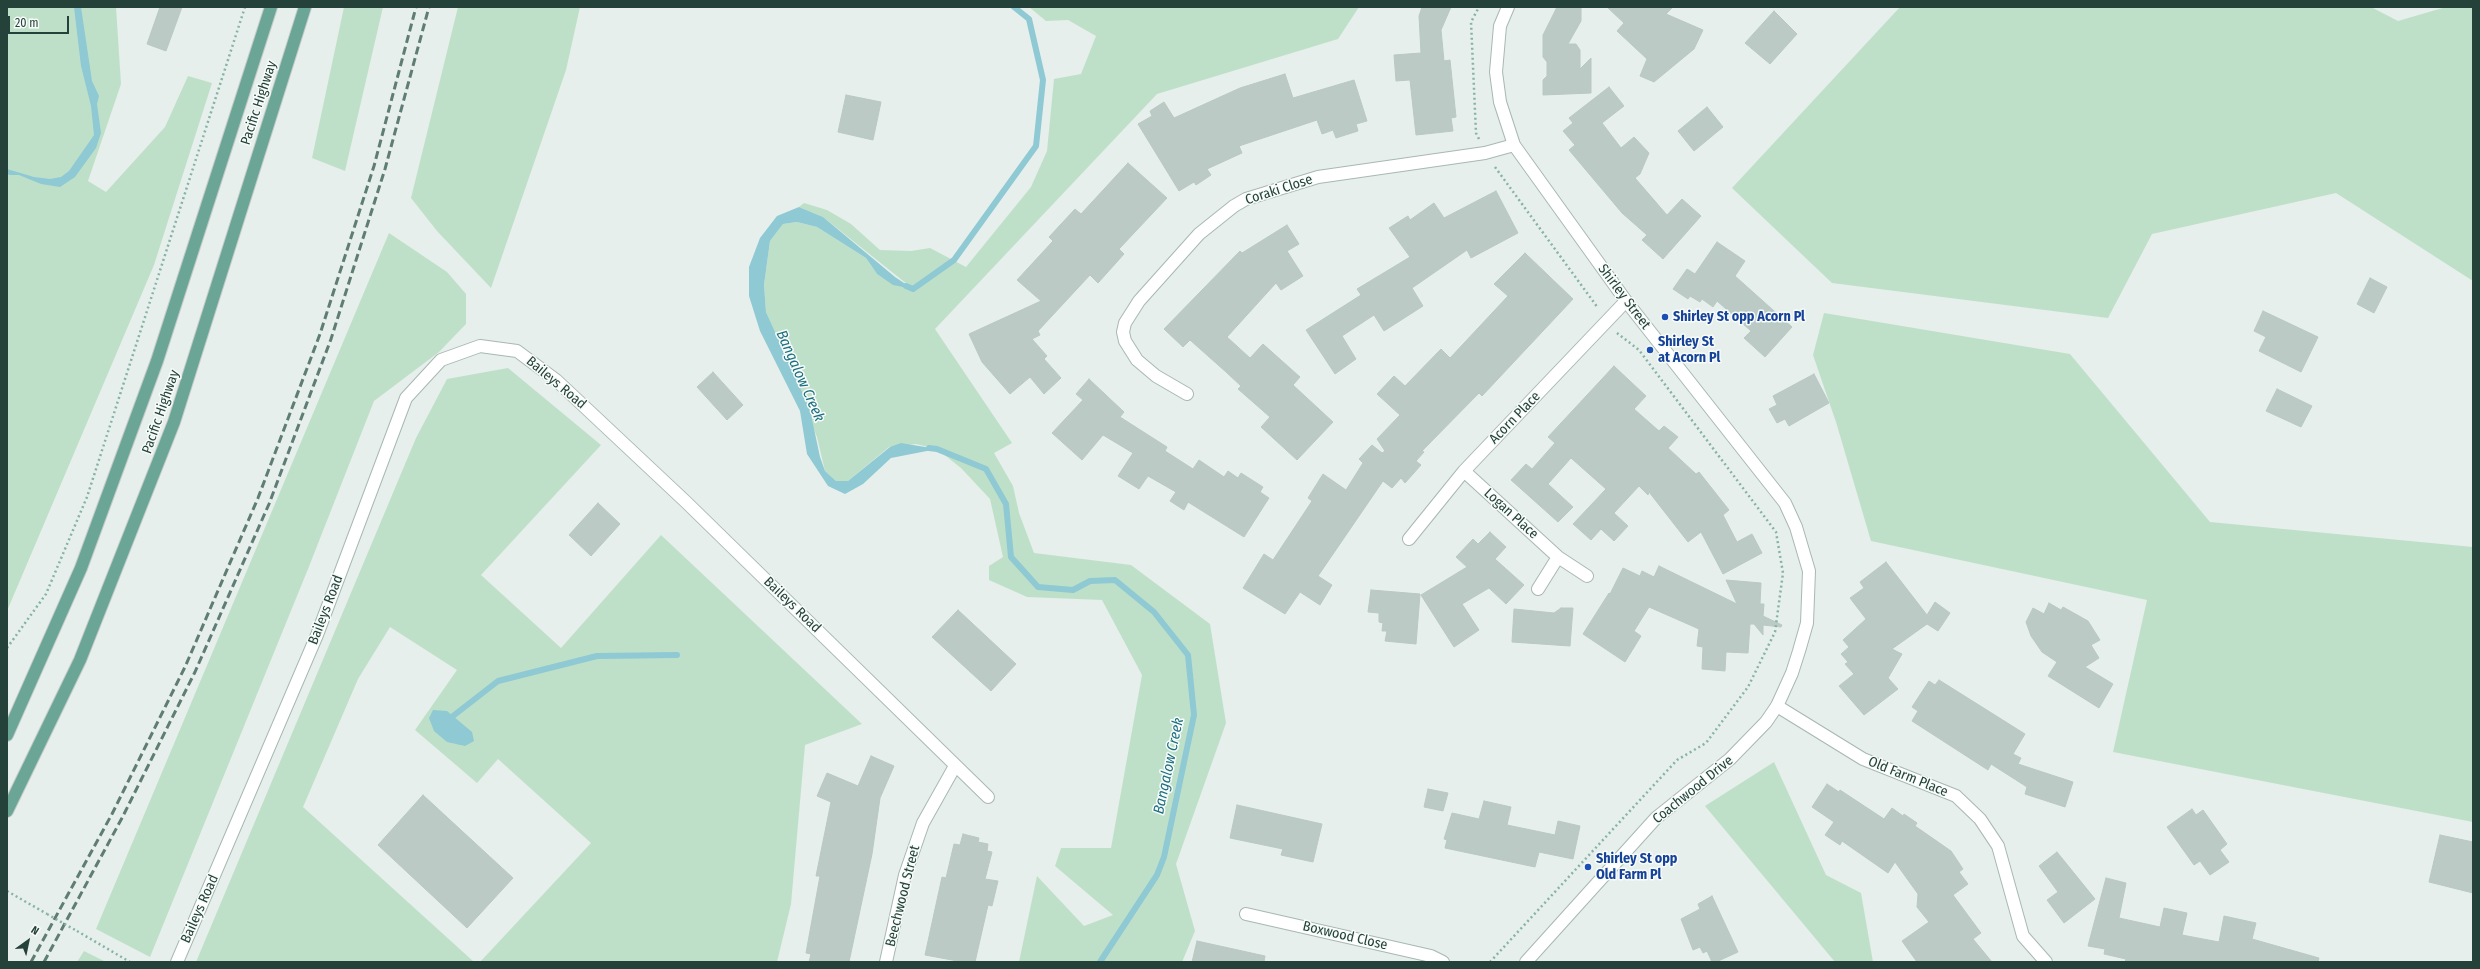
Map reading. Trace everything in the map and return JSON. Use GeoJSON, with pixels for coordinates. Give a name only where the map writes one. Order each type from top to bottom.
{"type":"FeatureCollection","features":[{"type":"Feature","properties":{"kind":"main road","name":"Pacific Highway"},"geometry":{"type":"LineString","coordinates":[[7,735],[81,568],[152,376],[271,7]]}},
{"type":"Feature","properties":{"kind":"main road","name":"Pacific Highway"},"geometry":{"type":"LineString","coordinates":[[7,811],[80,660],[174,422],[305,7]]}},
{"type":"Feature","properties":{"kind":"street","name":"Shirley Street"},"geometry":{"type":"LineString","coordinates":[[1508,7],[1500,26],[1496,72],[1500,102],[1514,146],[1626,301],[1785,503],[1796,527],[1809,571],[1807,623],[1792,673],[1777,706]]}},
{"type":"Feature","properties":{"kind":"street","name":"Coraki Close"},"geometry":{"type":"LineString","coordinates":[[1187,394],[1156,376],[1141,364],[1130,350],[1122,332],[1128,314],[1199,234],[1246,199],[1318,177],[1485,153],[1514,146]]}},
{"type":"Feature","properties":{"kind":"street","name":"Acorn Place"},"geometry":{"type":"LineString","coordinates":[[1409,539],[1464,471],[1626,301]]}},
{"type":"Feature","properties":{"kind":"street","name":"Baileys Road"},"geometry":{"type":"LineString","coordinates":[[177,962],[317,635],[406,398],[441,360],[480,346],[517,351],[556,380],[686,502],[988,797]]}},
{"type":"Feature","properties":{"kind":"street","name":"Logan Place"},"geometry":{"type":"LineString","coordinates":[[1464,471],[1558,557],[1587,576]]}},
{"type":"Feature","properties":{"kind":"street"},"geometry":{"type":"LineString","coordinates":[[1538,588],[1558,557]]}},
{"type":"Feature","properties":{"kind":"street","name":"Coachwood Drive"},"geometry":{"type":"LineString","coordinates":[[1526,962],[1656,818],[1750,741],[1777,706]]}},
{"type":"Feature","properties":{"kind":"street","name":"Old Farm Place"},"geometry":{"type":"LineString","coordinates":[[1777,706],[1863,759],[1956,796],[1980,819],[1998,846],[2023,936],[2046,962]]}},
{"type":"Feature","properties":{"kind":"street","name":"Beechwood Street"},"geometry":{"type":"LineString","coordinates":[[886,962],[905,875],[923,823],[955,766]]}},
{"type":"Feature","properties":{"kind":"street","name":"Boxwood Close"},"geometry":{"type":"LineString","coordinates":[[1246,914],[1431,956],[1443,962]]}},
{"type":"Feature","properties":{"kind":"path"},"geometry":{"type":"LineString","coordinates":[[7,648],[46,594],[87,497],[245,7]]}},
{"type":"Feature","properties":{"kind":"path"},"geometry":{"type":"LineString","coordinates":[[1479,7],[1472,22],[1472,37],[1476,133],[1485,153],[1607,321],[1618,334],[1639,350],[1752,496],[1776,532],[1783,573],[1775,632],[1748,687],[1706,743],[1677,760],[1490,962]]}},
{"type":"Feature","properties":{"kind":"path"},"geometry":{"type":"LineString","coordinates":[[7,891],[130,962]]}},
{"type":"Feature","properties":{"kind":"green space"},"geometry":{"type":"Polygon","coordinates":[[[7,7],[116,7],[121,84],[88,181],[106,192],[165,127],[188,76],[212,83],[154,265],[7,611],[7,7]]]}},
{"type":"Feature","properties":{"kind":"green space"},"geometry":{"type":"Polygon","coordinates":[[[344,7],[383,7],[345,171],[312,158],[344,7]]]}},
{"type":"Feature","properties":{"kind":"green space"},"geometry":{"type":"Polygon","coordinates":[[[458,7],[580,7],[566,70],[491,288],[437,231],[411,198],[458,7]]]}},
{"type":"Feature","properties":{"kind":"green space"},"geometry":{"type":"Polygon","coordinates":[[[1029,7],[1359,7],[1338,39],[1157,94],[935,329],[1012,443],[994,453],[1013,486],[1019,513],[1034,553],[1131,565],[1210,624],[1226,723],[1176,864],[1195,931],[1182,962],[1019,962],[1037,876],[1084,926],[1113,915],[1055,866],[1061,848],[1111,848],[1142,675],[1102,600],[1027,597],[989,580],[989,566],[1003,557],[990,499],[961,468],[937,449],[916,444],[889,447],[848,481],[836,481],[825,471],[817,437],[766,312],[764,285],[770,241],[783,224],[797,222],[817,227],[866,258],[877,274],[893,284],[912,288],[823,217],[799,207],[804,203],[827,210],[851,224],[880,250],[911,251],[930,248],[966,267],[1031,187],[1047,151],[1054,79],[1081,74],[1096,36],[1068,20],[1046,21],[1029,7]]]}},
{"type":"Feature","properties":{"kind":"green space"},"geometry":{"type":"Polygon","coordinates":[[[1900,7],[2371,7],[2398,21],[2446,7],[2473,7],[2473,281],[2336,193],[2152,234],[2108,318],[1832,283],[1732,188],[1900,7]]]}},
{"type":"Feature","properties":{"kind":"green space"},"geometry":{"type":"Polygon","coordinates":[[[389,233],[447,272],[466,294],[466,324],[439,352],[374,401],[308,569],[150,957],[96,929],[389,233]]]}},
{"type":"Feature","properties":{"kind":"green space"},"geometry":{"type":"Polygon","coordinates":[[[1824,313],[2070,354],[2210,522],[2473,547],[2473,822],[2113,752],[2147,600],[1871,541],[1836,422],[1813,355],[1824,313]]]}},
{"type":"Feature","properties":{"kind":"green space"},"geometry":{"type":"Polygon","coordinates":[[[508,368],[601,445],[481,575],[561,648],[661,535],[862,724],[805,745],[791,904],[777,962],[480,962],[591,843],[498,759],[477,783],[415,730],[457,670],[390,627],[358,679],[303,807],[474,962],[196,962],[416,438],[447,379],[508,368]]]}},
{"type":"Feature","properties":{"kind":"green space"},"geometry":{"type":"Polygon","coordinates":[[[1774,762],[1826,875],[1861,893],[1873,962],[1835,962],[1705,806],[1774,762]]]}},
{"type":"Feature","properties":{"kind":"green space"},"geometry":{"type":"Polygon","coordinates":[[[84,951],[106,962],[77,962],[84,951]]]}},
{"type":"Feature","properties":{"kind":"water"},"geometry":{"type":"Polygon","coordinates":[[[74,7],[81,7],[92,81],[99,96],[97,104],[101,133],[96,148],[75,177],[60,187],[41,184],[19,175],[7,174],[7,169],[34,177],[50,179],[61,177],[69,171],[94,135],[91,106],[81,66],[74,7]]]}},
{"type":"Feature","properties":{"kind":"water"},"geometry":{"type":"Polygon","coordinates":[[[799,207],[823,217],[895,277],[913,289],[893,285],[877,274],[866,258],[817,227],[797,222],[783,224],[770,241],[764,285],[766,312],[810,410],[820,457],[825,471],[836,481],[848,481],[890,447],[901,443],[937,449],[891,458],[863,484],[845,494],[828,486],[807,454],[800,411],[760,331],[749,296],[749,267],[760,238],[777,216],[799,207]]]}},
{"type":"Feature","properties":{"kind":"water"},"geometry":{"type":"Polygon","coordinates":[[[433,710],[447,711],[472,732],[474,741],[465,746],[447,742],[434,731],[429,718],[433,710]]]}},
{"type":"Feature","properties":{"kind":"building"},"geometry":{"type":"Polygon","coordinates":[[[160,7],[182,7],[166,51],[147,44],[160,7]]]}},
{"type":"Feature","properties":{"kind":"building"},"geometry":{"type":"Polygon","coordinates":[[[1422,7],[1451,7],[1441,30],[1444,61],[1450,60],[1456,117],[1451,118],[1453,131],[1416,135],[1410,80],[1396,81],[1394,55],[1421,53],[1419,16],[1422,7]]]}},
{"type":"Feature","properties":{"kind":"building"},"geometry":{"type":"Polygon","coordinates":[[[1557,7],[1581,7],[1581,21],[1568,44],[1576,44],[1580,50],[1580,69],[1591,58],[1591,93],[1543,95],[1543,80],[1547,76],[1547,62],[1543,57],[1543,35],[1557,7]]]}},
{"type":"Feature","properties":{"kind":"building"},"geometry":{"type":"Polygon","coordinates":[[[1607,7],[1673,7],[1666,14],[1703,30],[1694,49],[1654,82],[1640,76],[1647,59],[1617,31],[1624,23],[1607,7]]]}},
{"type":"Feature","properties":{"kind":"building"},"geometry":{"type":"Polygon","coordinates":[[[1774,11],[1797,34],[1770,64],[1745,43],[1774,11]]]}},
{"type":"Feature","properties":{"kind":"building"},"geometry":{"type":"Polygon","coordinates":[[[1285,74],[1293,98],[1354,80],[1367,121],[1356,124],[1358,131],[1336,138],[1333,130],[1322,134],[1317,120],[1239,146],[1242,153],[1207,169],[1211,175],[1196,185],[1194,182],[1179,191],[1138,124],[1152,116],[1150,111],[1164,102],[1174,118],[1240,88],[1285,74]]]}},
{"type":"Feature","properties":{"kind":"building"},"geometry":{"type":"Polygon","coordinates":[[[1609,87],[1624,106],[1602,123],[1621,148],[1634,137],[1649,153],[1640,174],[1635,178],[1667,215],[1682,199],[1701,216],[1663,259],[1642,240],[1647,235],[1622,213],[1569,150],[1575,145],[1563,131],[1573,123],[1569,118],[1609,87]]]}},
{"type":"Feature","properties":{"kind":"building"},"geometry":{"type":"Polygon","coordinates":[[[846,95],[881,102],[873,140],[838,132],[846,95]]]}},
{"type":"Feature","properties":{"kind":"building"},"geometry":{"type":"Polygon","coordinates":[[[1707,107],[1723,127],[1694,151],[1678,131],[1707,107]]]}},
{"type":"Feature","properties":{"kind":"building"},"geometry":{"type":"Polygon","coordinates":[[[1128,163],[1167,198],[1119,249],[1124,254],[1098,283],[1090,275],[1038,331],[1040,335],[1032,339],[1047,356],[1044,359],[1061,378],[1044,394],[1030,377],[1010,394],[982,362],[969,334],[1041,301],[1017,280],[1053,241],[1049,237],[1075,209],[1081,214],[1128,163]]]}},
{"type":"Feature","properties":{"kind":"building"},"geometry":{"type":"Polygon","coordinates":[[[1496,191],[1518,233],[1471,258],[1467,250],[1412,288],[1423,306],[1384,331],[1374,315],[1342,336],[1356,359],[1335,374],[1306,330],[1361,295],[1357,289],[1410,257],[1389,228],[1408,216],[1410,220],[1434,203],[1444,218],[1496,191]]]}},
{"type":"Feature","properties":{"kind":"building"},"geometry":{"type":"Polygon","coordinates":[[[1287,225],[1299,244],[1287,251],[1303,276],[1281,290],[1276,283],[1227,337],[1250,358],[1263,344],[1300,377],[1293,385],[1333,422],[1297,460],[1261,427],[1270,417],[1238,389],[1241,386],[1190,340],[1183,347],[1164,329],[1240,251],[1242,253],[1287,225]]]}},
{"type":"Feature","properties":{"kind":"building"},"geometry":{"type":"Polygon","coordinates":[[[1717,242],[1745,261],[1735,276],[1792,327],[1765,357],[1744,338],[1751,331],[1717,301],[1713,307],[1702,299],[1700,302],[1690,296],[1688,299],[1673,289],[1687,269],[1695,274],[1717,242]]]}},
{"type":"Feature","properties":{"kind":"building"},"geometry":{"type":"Polygon","coordinates":[[[1525,253],[1573,299],[1482,396],[1479,393],[1422,451],[1424,452],[1416,461],[1421,465],[1405,483],[1401,478],[1392,488],[1383,481],[1318,576],[1332,585],[1320,605],[1300,592],[1285,614],[1243,588],[1264,554],[1273,560],[1312,501],[1308,498],[1323,474],[1346,490],[1363,463],[1359,459],[1372,445],[1382,453],[1385,451],[1377,439],[1400,415],[1377,394],[1394,376],[1405,386],[1441,349],[1450,358],[1508,296],[1494,284],[1525,253]]]}},
{"type":"Feature","properties":{"kind":"building"},"geometry":{"type":"Polygon","coordinates":[[[2370,278],[2387,287],[2374,313],[2357,304],[2370,278]]]}},
{"type":"Feature","properties":{"kind":"building"},"geometry":{"type":"Polygon","coordinates":[[[2263,311],[2318,337],[2301,372],[2259,351],[2266,337],[2254,331],[2263,311]]]}},
{"type":"Feature","properties":{"kind":"building"},"geometry":{"type":"Polygon","coordinates":[[[1614,366],[1646,396],[1634,409],[1659,431],[1664,426],[1678,437],[1668,448],[1696,474],[1699,472],[1729,510],[1723,515],[1737,542],[1752,534],[1762,553],[1723,574],[1701,532],[1688,542],[1649,492],[1648,495],[1639,486],[1614,513],[1628,526],[1614,541],[1601,529],[1591,540],[1573,524],[1606,489],[1571,458],[1548,484],[1573,507],[1558,522],[1511,480],[1526,464],[1532,469],[1555,443],[1548,437],[1614,366]]]}},
{"type":"Feature","properties":{"kind":"building"},"geometry":{"type":"Polygon","coordinates":[[[713,372],[743,405],[727,420],[697,387],[713,372]]]}},
{"type":"Feature","properties":{"kind":"building"},"geometry":{"type":"Polygon","coordinates":[[[1814,374],[1829,403],[1789,426],[1785,419],[1777,423],[1769,409],[1777,405],[1773,396],[1814,374]]]}},
{"type":"Feature","properties":{"kind":"building"},"geometry":{"type":"Polygon","coordinates":[[[1089,379],[1124,412],[1120,417],[1167,447],[1165,451],[1193,469],[1199,460],[1224,477],[1228,471],[1238,478],[1241,473],[1263,487],[1260,492],[1269,498],[1244,537],[1188,502],[1184,510],[1170,501],[1176,492],[1148,476],[1139,489],[1118,476],[1133,453],[1103,435],[1082,460],[1052,433],[1083,400],[1076,394],[1089,379]]]}},
{"type":"Feature","properties":{"kind":"building"},"geometry":{"type":"Polygon","coordinates":[[[2277,389],[2312,406],[2301,427],[2266,411],[2277,389]]]}},
{"type":"Feature","properties":{"kind":"building"},"geometry":{"type":"Polygon","coordinates":[[[598,503],[620,524],[591,556],[569,535],[598,503]]]}},
{"type":"Feature","properties":{"kind":"building"},"geometry":{"type":"Polygon","coordinates":[[[1490,532],[1506,547],[1495,559],[1524,585],[1506,604],[1489,588],[1462,604],[1479,630],[1454,647],[1421,595],[1467,567],[1456,557],[1473,539],[1478,544],[1490,532]]]}},
{"type":"Feature","properties":{"kind":"building"},"geometry":{"type":"Polygon","coordinates":[[[1886,562],[1927,615],[1935,602],[1950,613],[1938,631],[1927,624],[1892,649],[1902,654],[1888,678],[1898,689],[1864,715],[1839,686],[1854,674],[1845,664],[1848,662],[1841,654],[1849,647],[1843,640],[1866,619],[1850,598],[1864,588],[1860,582],[1886,562]]]}},
{"type":"Feature","properties":{"kind":"building"},"geometry":{"type":"Polygon","coordinates":[[[1659,566],[1737,604],[1726,580],[1761,583],[1760,604],[1764,604],[1763,616],[1782,625],[1781,627],[1763,625],[1763,635],[1754,624],[1750,624],[1748,653],[1726,652],[1725,671],[1702,669],[1703,647],[1697,646],[1699,629],[1649,607],[1634,631],[1641,636],[1625,662],[1583,634],[1609,593],[1610,594],[1623,568],[1640,576],[1642,571],[1654,577],[1659,566]]]}},
{"type":"Feature","properties":{"kind":"building"},"geometry":{"type":"Polygon","coordinates":[[[1371,590],[1420,594],[1416,644],[1385,641],[1387,631],[1382,631],[1383,623],[1379,622],[1379,613],[1368,612],[1371,590]]]}},
{"type":"Feature","properties":{"kind":"building"},"geometry":{"type":"Polygon","coordinates":[[[2049,603],[2061,610],[2063,607],[2088,621],[2100,640],[2091,645],[2099,658],[2085,667],[2113,684],[2099,708],[2048,676],[2057,662],[2042,652],[2031,636],[2026,622],[2033,608],[2044,614],[2049,603]]]}},
{"type":"Feature","properties":{"kind":"building"},"geometry":{"type":"Polygon","coordinates":[[[1561,608],[1573,608],[1570,646],[1512,642],[1514,609],[1554,613],[1561,608]]]}},
{"type":"Feature","properties":{"kind":"building"},"geometry":{"type":"Polygon","coordinates":[[[958,610],[1016,664],[991,691],[932,637],[958,610]]]}},
{"type":"Feature","properties":{"kind":"building"},"geometry":{"type":"Polygon","coordinates":[[[1939,680],[2025,734],[2013,754],[2021,758],[2018,764],[2073,782],[2065,807],[2025,794],[2027,787],[1991,764],[1988,770],[1912,721],[1918,711],[1912,707],[1929,681],[1935,685],[1939,680]]]}},
{"type":"Feature","properties":{"kind":"building"},"geometry":{"type":"Polygon","coordinates":[[[871,756],[894,766],[880,798],[872,854],[849,962],[809,962],[811,954],[806,953],[820,876],[816,876],[831,802],[817,796],[827,773],[858,786],[871,756]]]}},
{"type":"Feature","properties":{"kind":"building"},"geometry":{"type":"Polygon","coordinates":[[[1827,784],[1839,792],[1840,790],[1884,819],[1892,808],[1903,816],[1904,814],[1917,823],[1915,826],[1951,851],[1963,869],[1959,872],[1968,884],[1953,895],[1981,933],[1973,939],[1992,962],[1917,962],[1902,941],[1929,922],[1917,907],[1918,894],[1895,862],[1888,873],[1842,841],[1840,845],[1825,835],[1834,822],[1812,807],[1827,784]]]}},
{"type":"Feature","properties":{"kind":"building"},"geometry":{"type":"Polygon","coordinates":[[[1428,789],[1448,793],[1443,811],[1424,807],[1428,789]]]}},
{"type":"Feature","properties":{"kind":"building"},"geometry":{"type":"Polygon","coordinates":[[[423,795],[513,878],[467,928],[378,845],[423,795]]]}},
{"type":"Feature","properties":{"kind":"building"},"geometry":{"type":"Polygon","coordinates":[[[1484,801],[1511,807],[1507,825],[1555,835],[1558,821],[1580,826],[1573,859],[1539,852],[1535,867],[1445,848],[1447,840],[1444,839],[1452,813],[1479,819],[1484,801]]]}},
{"type":"Feature","properties":{"kind":"building"},"geometry":{"type":"Polygon","coordinates":[[[1237,805],[1322,824],[1313,862],[1281,855],[1283,849],[1230,838],[1237,805]]]}},
{"type":"Feature","properties":{"kind":"building"},"geometry":{"type":"Polygon","coordinates":[[[2192,809],[2196,815],[2203,810],[2227,844],[2220,850],[2229,862],[2210,875],[2200,861],[2194,865],[2167,827],[2192,809]]]}},
{"type":"Feature","properties":{"kind":"building"},"geometry":{"type":"Polygon","coordinates":[[[963,834],[979,838],[978,842],[988,844],[987,851],[992,852],[985,879],[998,881],[992,906],[988,905],[975,962],[963,962],[925,955],[942,877],[946,878],[954,844],[960,845],[963,834]]]}},
{"type":"Feature","properties":{"kind":"building"},"geometry":{"type":"Polygon","coordinates":[[[2440,835],[2473,842],[2473,893],[2429,882],[2440,835]]]}},
{"type":"Feature","properties":{"kind":"building"},"geometry":{"type":"Polygon","coordinates":[[[2057,852],[2095,899],[2064,923],[2047,900],[2058,892],[2039,866],[2057,852]]]}},
{"type":"Feature","properties":{"kind":"building"},"geometry":{"type":"Polygon","coordinates":[[[2106,878],[2126,883],[2119,918],[2160,927],[2164,908],[2187,913],[2182,935],[2219,942],[2224,916],[2256,923],[2252,939],[2319,958],[2318,962],[2125,962],[2126,959],[2104,954],[2105,949],[2088,946],[2106,878]]]}},
{"type":"Feature","properties":{"kind":"building"},"geometry":{"type":"Polygon","coordinates":[[[1712,896],[1738,952],[1716,962],[1712,962],[1707,951],[1703,953],[1700,947],[1693,950],[1681,919],[1700,909],[1698,904],[1712,896]]]}},
{"type":"Feature","properties":{"kind":"building"},"geometry":{"type":"Polygon","coordinates":[[[1197,941],[1265,956],[1264,962],[1192,962],[1197,941]]]}},
{"type":"Feature","properties":{"kind":"waterway","name":"Bangalow Creek"},"geometry":{"type":"LineString","coordinates":[[906,286],[913,289],[954,260],[1036,146],[1043,80],[1029,19],[1014,7]]}},
{"type":"Feature","properties":{"kind":"waterway","name":"Bangalow Creek"},"geometry":{"type":"LineString","coordinates":[[929,448],[937,449],[986,469],[1006,504],[1011,557],[1038,587],[1073,590],[1090,581],[1115,580],[1154,612],[1188,655],[1194,715],[1164,857],[1157,875],[1100,962]]}},
{"type":"Feature","properties":{"kind":"waterway"},"geometry":{"type":"LineString","coordinates":[[453,716],[498,681],[597,656],[677,655]]}},
{"type":"Feature","properties":{"kind":"railway"},"geometry":{"type":"LineString","coordinates":[[31,962],[112,814],[185,667],[258,498],[320,334],[374,166],[416,7]]}},
{"type":"Feature","properties":{"kind":"railway"},"geometry":{"type":"LineString","coordinates":[[44,962],[122,818],[195,672],[269,504],[331,339],[385,169],[429,7]]}},
{"type":"Feature","properties":{"kind":"place","name":"Shirley St opp Acorn Pl"},"geometry":{"type":"Point","coordinates":[1665,317]}},
{"type":"Feature","properties":{"kind":"place","name":"Shirley St at Acorn Pl"},"geometry":{"type":"Point","coordinates":[1650,350]}},
{"type":"Feature","properties":{"kind":"place","name":"Shirley St opp Old Farm Pl"},"geometry":{"type":"Point","coordinates":[1588,867]}}]}
